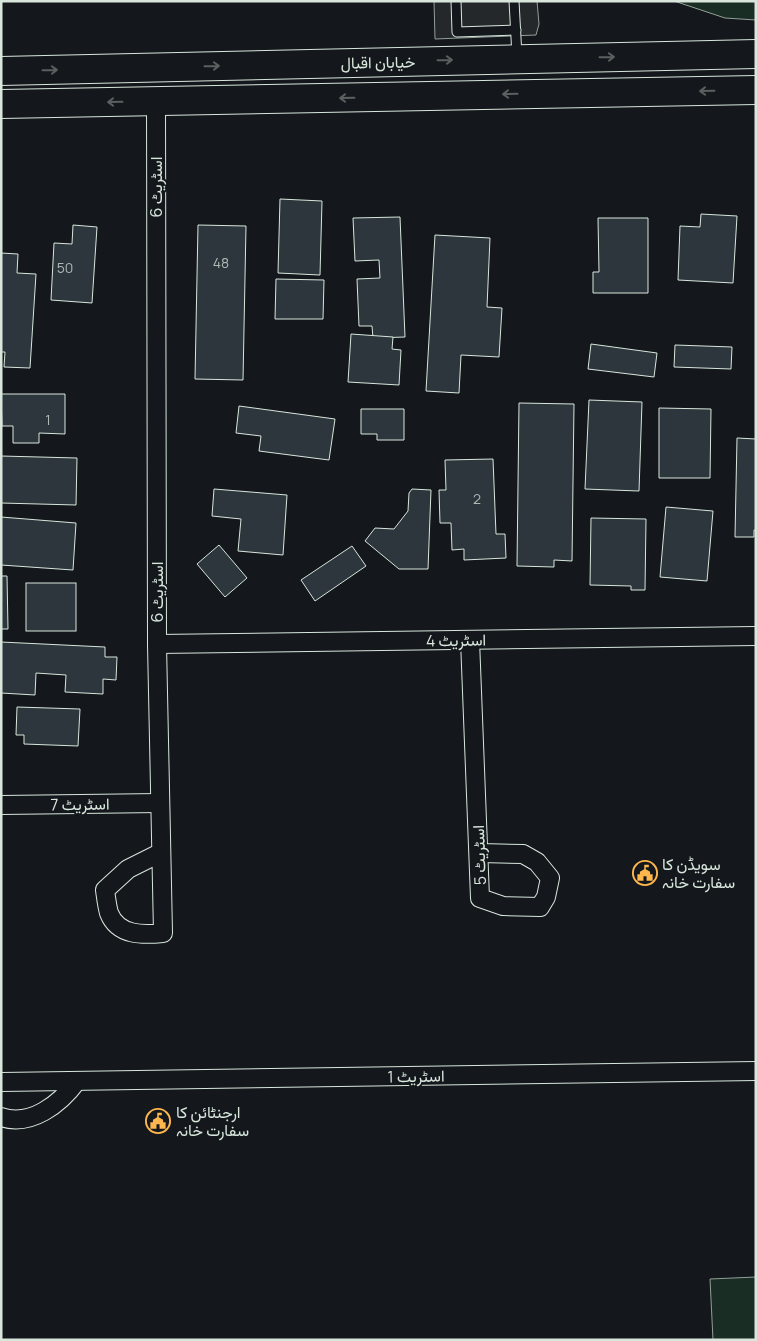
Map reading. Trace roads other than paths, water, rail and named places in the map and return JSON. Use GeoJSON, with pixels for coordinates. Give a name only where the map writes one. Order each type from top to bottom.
{"type":"FeatureCollection","features":[{"type":"Feature","properties":{"kind":"main road","name":"خیابان اقبال"},"geometry":{"type":"LineString","coordinates":[[1,71],[756,54]]}},
{"type":"Feature","properties":{"kind":"main road"},"geometry":{"type":"LineString","coordinates":[[530,58],[544,94]]}},
{"type":"Feature","properties":{"kind":"main road"},"geometry":{"type":"LineString","coordinates":[[1,104],[756,90]]}},
{"type":"Feature","properties":{"kind":"street","name":"اسٹریٹ 6"},"geometry":{"type":"LineString","coordinates":[[156,102],[157,644],[164,933],[144,934],[122,930],[110,914],[105,890],[128,869],[156,855]]}},
{"type":"Feature","properties":{"kind":"street","name":"اسٹریٹ 4"},"geometry":{"type":"LineString","coordinates":[[157,644],[756,636]]}},
{"type":"Feature","properties":{"kind":"street","name":"اسٹریٹ 5"},"geometry":{"type":"LineString","coordinates":[[470,640],[480,898],[503,906],[540,907],[546,897],[550,878],[537,862],[523,854],[481,852]]}},
{"type":"Feature","properties":{"kind":"street","name":"اسٹریٹ 7"},"geometry":{"type":"LineString","coordinates":[[1,805],[160,803]]}},
{"type":"Feature","properties":{"kind":"street","name":"اسٹریٹ 1"},"geometry":{"type":"LineString","coordinates":[[1,1082],[756,1071]]}},
{"type":"Feature","properties":{"kind":"street"},"geometry":{"type":"LineString","coordinates":[[1,1117],[9,1120],[30,1118],[48,1109],[77,1081]]}},
{"type":"Feature","properties":{"kind":"lane"},"geometry":{"type":"LineString","coordinates":[[456,1],[457,32],[516,30]]}},
{"type":"Feature","properties":{"kind":"lane"},"geometry":{"type":"LineString","coordinates":[[514,1],[516,30],[530,58]]}},
{"type":"Feature","properties":{"kind":"place","name":"سویڈن کا سفارت خانہ"},"geometry":{"type":"Point","coordinates":[645,873]}},
{"type":"Feature","properties":{"kind":"place","name":"ارجنٹائن کا سفارت خانہ"},"geometry":{"type":"Point","coordinates":[158,1121]}}]}
